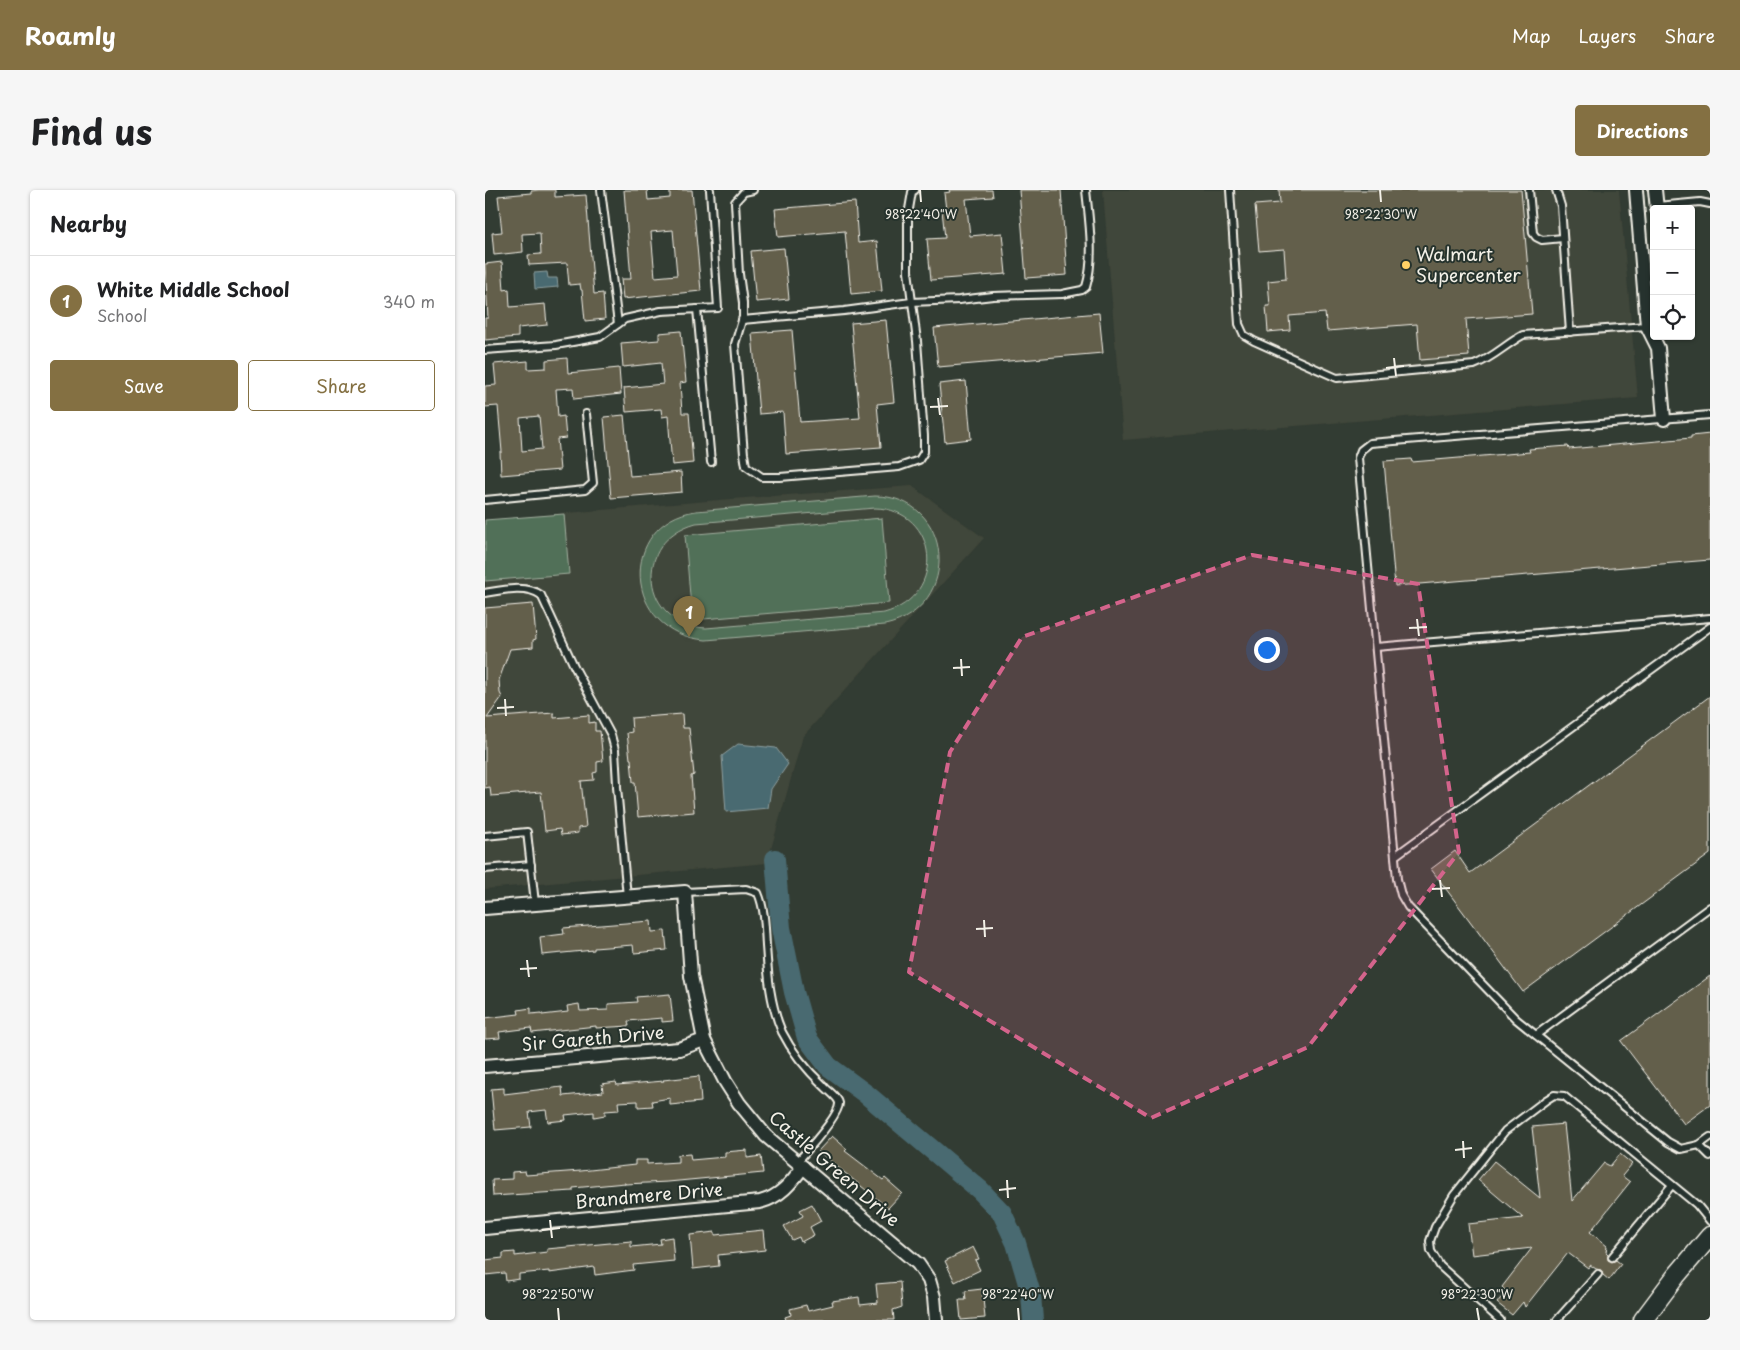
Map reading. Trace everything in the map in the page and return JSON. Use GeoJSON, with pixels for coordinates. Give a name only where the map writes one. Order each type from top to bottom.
{"type":"FeatureCollection","features":[{"type":"Feature","properties":{"kind":"main road"},"geometry":{"type":"LineString","coordinates":[[1643,1320],[1676,1276],[1710,1236]]}},
{"type":"Feature","properties":{"kind":"street"},"geometry":{"type":"LineString","coordinates":[[1636,190],[1650,317]]}},
{"type":"Feature","properties":{"kind":"street"},"geometry":{"type":"LineString","coordinates":[[1655,190],[1657,205]]}},
{"type":"Feature","properties":{"kind":"street"},"geometry":{"type":"LineString","coordinates":[[1660,342],[1664,419]]}},
{"type":"Feature","properties":{"kind":"street"},"geometry":{"type":"LineString","coordinates":[[485,908],[685,892]]}},
{"type":"Feature","properties":{"kind":"street","name":"Castle Green Drive"},"geometry":{"type":"LineString","coordinates":[[685,892],[691,976],[704,1040],[725,1081],[752,1121],[766,1136],[917,1264],[929,1280],[934,1297],[936,1320]]}},
{"type":"Feature","properties":{"kind":"street","name":"Sir Gareth Drive"},"geometry":{"type":"LineString","coordinates":[[485,1066],[679,1049],[704,1040]]}},
{"type":"Feature","properties":{"kind":"street","name":"Brandmere Drive"},"geometry":{"type":"LineString","coordinates":[[485,1228],[771,1200],[788,1186],[800,1165]]}},
{"type":"Feature","properties":{"kind":"lane"},"geometry":{"type":"LineString","coordinates":[[601,190],[618,324]]}},
{"type":"Feature","properties":{"kind":"lane"},"geometry":{"type":"LineString","coordinates":[[485,350],[556,345],[600,336],[625,319],[661,311],[718,308],[710,190]]}},
{"type":"Feature","properties":{"kind":"lane"},"geometry":{"type":"LineString","coordinates":[[753,190],[744,192],[735,202],[739,274],[743,303],[742,320],[735,344],[744,454],[746,466],[762,477],[780,478],[899,467],[919,460],[924,452],[917,341],[911,302],[907,237],[908,215],[915,190]]}},
{"type":"Feature","properties":{"kind":"lane"},"geometry":{"type":"LineString","coordinates":[[742,320],[843,311],[911,302],[959,300],[993,296],[1062,294],[1081,290],[1086,287],[1090,276],[1086,190]]}},
{"type":"Feature","properties":{"kind":"lane"},"geometry":{"type":"LineString","coordinates":[[1230,190],[1239,324],[1244,336],[1337,378],[1475,365],[1487,360],[1523,334],[1650,326]]}},
{"type":"Feature","properties":{"kind":"lane"},"geometry":{"type":"LineString","coordinates":[[1529,190],[1533,233],[1536,238],[1542,240],[1563,238]]}},
{"type":"Feature","properties":{"kind":"lane"},"geometry":{"type":"LineString","coordinates":[[1556,190],[1561,206],[1570,332]]}},
{"type":"Feature","properties":{"kind":"lane"},"geometry":{"type":"LineString","coordinates":[[1678,205],[1700,202],[1710,204]]}},
{"type":"Feature","properties":{"kind":"lane"},"geometry":{"type":"LineString","coordinates":[[697,309],[711,462]]}},
{"type":"Feature","properties":{"kind":"lane"},"geometry":{"type":"LineString","coordinates":[[485,499],[585,490],[593,483],[586,414]]}},
{"type":"Feature","properties":{"kind":"lane"},"geometry":{"type":"LineString","coordinates":[[1710,415],[1370,444],[1361,450],[1358,458],[1397,879],[1401,895],[1409,907],[1516,1019],[1668,1142],[1681,1149],[1699,1145],[1710,1137]]}},
{"type":"Feature","properties":{"kind":"lane"},"geometry":{"type":"LineString","coordinates":[[485,593],[524,589],[535,590],[541,595],[574,666],[611,735],[615,750],[627,897]]}},
{"type":"Feature","properties":{"kind":"lane"},"geometry":{"type":"LineString","coordinates":[[1376,647],[1710,618]]}},
{"type":"Feature","properties":{"kind":"lane"},"geometry":{"type":"LineString","coordinates":[[1395,856],[1710,627]]}},
{"type":"Feature","properties":{"kind":"lane"},"geometry":{"type":"LineString","coordinates":[[485,836],[527,832],[535,904]]}},
{"type":"Feature","properties":{"kind":"lane"},"geometry":{"type":"LineString","coordinates":[[485,869],[531,865]]}},
{"type":"Feature","properties":{"kind":"lane"},"geometry":{"type":"LineString","coordinates":[[685,892],[746,889],[758,893],[761,899],[769,990],[775,1016],[797,1057],[838,1100],[839,1106],[800,1165]]}},
{"type":"Feature","properties":{"kind":"lane"},"geometry":{"type":"LineString","coordinates":[[1536,1035],[1710,907]]}},
{"type":"Feature","properties":{"kind":"lane"},"geometry":{"type":"LineString","coordinates":[[1500,1320],[1440,1266],[1431,1251],[1430,1241],[1435,1227],[1453,1194],[1505,1131],[1554,1096],[1564,1096],[1697,1205],[1710,1221]]}},
{"type":"Feature","properties":{"kind":"lane"},"geometry":{"type":"LineString","coordinates":[[1699,1145],[1710,1156]]}},
{"type":"Feature","properties":{"kind":"lane"},"geometry":{"type":"LineString","coordinates":[[1612,1257],[1672,1185]]}},
{"type":"Feature","properties":{"kind":"lane"},"geometry":{"type":"LineString","coordinates":[[1557,1320],[1598,1274]]}},
{"type":"Feature","properties":{"kind":"highlighted area"},"geometry":{"type":"Polygon","coordinates":[[[1252,555],[1418,584],[1459,852],[1308,1047],[1151,1118],[909,972],[950,752],[1022,637],[1252,555]]]}},
{"type":"Feature","properties":{"kind":"shaded area"},"geometry":{"type":"Polygon","coordinates":[[[1103,190],[1619,190],[1638,398],[1123,440],[1103,190]]]}},
{"type":"Feature","properties":{"kind":"shaded area"},"geometry":{"type":"Polygon","coordinates":[[[912,486],[984,538],[803,736],[767,863],[485,889],[485,520],[912,486]]]}},
{"type":"Feature","properties":{"kind":"green space"},"geometry":{"type":"Polygon","coordinates":[[[875,496],[901,501],[921,514],[933,532],[939,554],[937,577],[927,598],[910,615],[885,625],[706,640],[678,633],[658,619],[645,599],[640,577],[643,555],[653,535],[671,519],[696,511],[875,496]],[[875,508],[696,523],[675,533],[661,547],[653,563],[652,581],[657,598],[668,613],[684,623],[706,628],[884,613],[905,604],[919,590],[926,573],[927,554],[923,537],[912,522],[896,512],[875,508]]]}},
{"type":"Feature","properties":{"kind":"green space"},"geometry":{"type":"Polygon","coordinates":[[[564,514],[569,574],[485,581],[485,520],[564,514]]]}},
{"type":"Feature","properties":{"kind":"green space"},"geometry":{"type":"Polygon","coordinates":[[[882,518],[889,603],[692,620],[685,535],[882,518]]]}},
{"type":"Feature","properties":{"kind":"water"},"geometry":{"type":"Polygon","coordinates":[[[547,272],[548,278],[557,278],[558,287],[535,289],[534,273],[547,272]]]}},
{"type":"Feature","properties":{"kind":"water"},"geometry":{"type":"Polygon","coordinates":[[[738,744],[776,748],[788,764],[771,789],[768,808],[726,812],[722,756],[738,744]]]}},
{"type":"Feature","properties":{"kind":"building"},"geometry":{"type":"Polygon","coordinates":[[[555,190],[555,197],[586,195],[594,294],[603,293],[605,319],[585,321],[582,290],[580,284],[569,285],[567,263],[529,265],[528,255],[541,254],[540,233],[522,234],[523,252],[494,255],[492,233],[502,232],[498,196],[531,193],[531,191],[555,190]]]}},
{"type":"Feature","properties":{"kind":"building"},"geometry":{"type":"Polygon","coordinates":[[[624,190],[647,190],[648,200],[670,198],[670,190],[692,190],[701,291],[623,299],[621,279],[631,279],[624,190]],[[673,230],[651,232],[655,277],[677,275],[673,230]]]}},
{"type":"Feature","properties":{"kind":"building"},"geometry":{"type":"Polygon","coordinates":[[[949,190],[992,190],[993,197],[966,199],[970,236],[1002,233],[1006,274],[931,280],[927,239],[945,238],[942,210],[946,210],[944,193],[950,192],[949,190]]]}},
{"type":"Feature","properties":{"kind":"building"},"geometry":{"type":"Polygon","coordinates":[[[1019,190],[1061,190],[1067,275],[1026,278],[1019,190]]]}},
{"type":"Feature","properties":{"kind":"building","name":"Walmart Supercenter"},"geometry":{"type":"Polygon","coordinates":[[[1279,190],[1521,190],[1532,314],[1466,319],[1469,356],[1420,360],[1417,324],[1327,331],[1325,313],[1289,316],[1290,330],[1268,332],[1266,306],[1270,306],[1268,281],[1286,279],[1284,249],[1259,251],[1255,205],[1280,203],[1279,190]]]}},
{"type":"Feature","properties":{"kind":"building"},"geometry":{"type":"Polygon","coordinates":[[[855,202],[858,243],[877,241],[882,291],[851,294],[845,231],[778,237],[775,209],[855,202]]]}},
{"type":"Feature","properties":{"kind":"building"},"geometry":{"type":"Polygon","coordinates":[[[784,248],[789,299],[756,302],[751,251],[784,248]]]}},
{"type":"Feature","properties":{"kind":"building"},"geometry":{"type":"Polygon","coordinates":[[[502,262],[504,290],[509,289],[510,307],[545,304],[547,325],[518,328],[518,337],[485,340],[485,318],[488,318],[485,264],[502,262]]]}},
{"type":"Feature","properties":{"kind":"building"},"geometry":{"type":"Polygon","coordinates":[[[1099,313],[1103,353],[938,367],[934,328],[1099,313]]]}},
{"type":"Feature","properties":{"kind":"building"},"geometry":{"type":"Polygon","coordinates":[[[886,320],[894,402],[877,404],[881,447],[786,454],[783,412],[759,414],[752,333],[792,330],[800,422],[860,418],[851,323],[886,320]]]}},
{"type":"Feature","properties":{"kind":"building"},"geometry":{"type":"Polygon","coordinates":[[[681,331],[686,382],[680,383],[682,413],[689,413],[693,463],[672,465],[668,416],[662,417],[661,409],[626,412],[624,388],[663,384],[661,363],[623,367],[621,343],[659,340],[659,333],[681,331]]]}},
{"type":"Feature","properties":{"kind":"building"},"geometry":{"type":"Polygon","coordinates":[[[567,358],[568,373],[619,368],[621,394],[574,399],[573,388],[556,389],[558,417],[564,416],[566,438],[557,439],[560,470],[501,475],[500,452],[502,452],[498,406],[485,407],[485,386],[496,385],[494,364],[528,361],[528,369],[546,368],[546,360],[567,358]],[[539,416],[520,418],[522,451],[542,449],[539,416]]]}},
{"type":"Feature","properties":{"kind":"building"},"geometry":{"type":"Polygon","coordinates":[[[966,381],[971,439],[945,442],[939,384],[966,381]]]}},
{"type":"Feature","properties":{"kind":"building"},"geometry":{"type":"Polygon","coordinates":[[[624,415],[630,476],[681,472],[682,492],[611,498],[604,417],[624,415]]]}},
{"type":"Feature","properties":{"kind":"building"},"geometry":{"type":"Polygon","coordinates":[[[1710,434],[1710,560],[1395,586],[1384,461],[1411,459],[1412,462],[1530,452],[1529,449],[1568,446],[1569,449],[1691,438],[1691,436],[1710,434]]]}},
{"type":"Feature","properties":{"kind":"building"},"geometry":{"type":"Polygon","coordinates":[[[533,604],[536,639],[533,640],[533,647],[510,649],[499,680],[502,697],[487,718],[554,713],[554,718],[589,715],[589,723],[595,722],[595,731],[600,731],[603,761],[597,762],[597,772],[593,773],[594,780],[581,781],[586,827],[578,828],[578,833],[561,835],[560,829],[545,831],[541,792],[491,796],[490,787],[485,788],[485,608],[533,604]]]}},
{"type":"Feature","properties":{"kind":"building"},"geometry":{"type":"Polygon","coordinates":[[[1710,696],[1710,854],[1523,992],[1431,869],[1455,851],[1470,873],[1710,696]]]}},
{"type":"Feature","properties":{"kind":"building"},"geometry":{"type":"Polygon","coordinates":[[[682,714],[683,728],[689,728],[694,775],[691,776],[694,812],[638,817],[635,782],[633,782],[627,733],[632,732],[631,718],[682,714]]]}},
{"type":"Feature","properties":{"kind":"building"},"geometry":{"type":"Polygon","coordinates":[[[651,921],[652,932],[665,931],[667,950],[634,953],[633,945],[542,955],[540,937],[564,934],[563,928],[651,921]]]}},
{"type":"Feature","properties":{"kind":"building"},"geometry":{"type":"Polygon","coordinates":[[[1710,976],[1710,1105],[1684,1124],[1621,1041],[1710,976]]]}},
{"type":"Feature","properties":{"kind":"building"},"geometry":{"type":"Polygon","coordinates":[[[670,994],[673,1021],[662,1022],[662,1018],[628,1021],[629,1026],[596,1028],[596,1026],[532,1033],[531,1028],[499,1032],[500,1038],[485,1039],[485,1018],[519,1014],[518,1010],[531,1008],[531,1014],[542,1013],[542,1015],[568,1012],[567,1006],[579,1004],[580,1011],[608,1010],[608,1004],[637,1002],[636,997],[670,994]]]}},
{"type":"Feature","properties":{"kind":"building"},"geometry":{"type":"Polygon","coordinates":[[[699,1076],[701,1102],[670,1105],[670,1098],[652,1101],[653,1106],[638,1107],[638,1101],[618,1102],[619,1110],[605,1111],[605,1115],[594,1117],[594,1112],[565,1115],[566,1120],[548,1122],[546,1110],[529,1112],[531,1127],[495,1130],[491,1089],[504,1088],[504,1094],[562,1087],[563,1096],[603,1092],[602,1084],[616,1082],[617,1085],[699,1076]]]}},
{"type":"Feature","properties":{"kind":"building"},"geometry":{"type":"Polygon","coordinates":[[[1564,1124],[1572,1201],[1604,1163],[1610,1166],[1620,1154],[1632,1164],[1622,1176],[1630,1182],[1590,1232],[1607,1246],[1608,1260],[1612,1262],[1616,1260],[1621,1264],[1609,1280],[1603,1275],[1601,1270],[1590,1265],[1588,1268],[1568,1253],[1525,1307],[1523,1302],[1512,1315],[1497,1303],[1506,1291],[1502,1287],[1532,1248],[1472,1255],[1468,1224],[1523,1218],[1478,1180],[1494,1161],[1540,1198],[1532,1127],[1564,1124]]]}},
{"type":"Feature","properties":{"kind":"building"},"geometry":{"type":"Polygon","coordinates":[[[832,1136],[847,1149],[845,1151],[883,1180],[885,1178],[902,1193],[888,1208],[818,1151],[832,1136]]]}},
{"type":"Feature","properties":{"kind":"building"},"geometry":{"type":"Polygon","coordinates":[[[747,1150],[747,1158],[761,1156],[763,1173],[668,1182],[625,1183],[573,1188],[573,1191],[493,1196],[492,1180],[512,1179],[512,1172],[525,1171],[526,1175],[581,1171],[635,1165],[635,1160],[647,1160],[647,1164],[678,1162],[678,1155],[690,1154],[691,1160],[725,1157],[725,1152],[747,1150]]]}},
{"type":"Feature","properties":{"kind":"building"},"geometry":{"type":"Polygon","coordinates":[[[812,1204],[821,1221],[810,1227],[814,1235],[801,1242],[799,1237],[792,1240],[784,1226],[803,1216],[800,1210],[812,1204]]]}},
{"type":"Feature","properties":{"kind":"building"},"geometry":{"type":"Polygon","coordinates":[[[763,1230],[765,1250],[718,1255],[719,1266],[693,1269],[690,1235],[715,1232],[715,1235],[763,1230]]]}},
{"type":"Feature","properties":{"kind":"building"},"geometry":{"type":"Polygon","coordinates":[[[672,1237],[674,1261],[633,1265],[634,1270],[595,1275],[594,1267],[549,1273],[549,1271],[519,1274],[519,1279],[506,1281],[505,1273],[485,1275],[485,1260],[503,1258],[503,1253],[515,1252],[515,1256],[547,1252],[547,1249],[631,1241],[631,1247],[661,1244],[660,1239],[672,1237]]]}},
{"type":"Feature","properties":{"kind":"building"},"geometry":{"type":"Polygon","coordinates":[[[973,1247],[979,1259],[975,1260],[980,1270],[955,1282],[945,1261],[973,1247]]]}},
{"type":"Feature","properties":{"kind":"building"},"geometry":{"type":"Polygon","coordinates":[[[900,1282],[902,1307],[893,1310],[894,1320],[786,1320],[785,1317],[791,1315],[790,1309],[806,1305],[808,1311],[833,1305],[832,1301],[859,1297],[860,1305],[878,1303],[876,1284],[900,1282]]]}},
{"type":"Feature","properties":{"kind":"building"},"geometry":{"type":"Polygon","coordinates":[[[982,1289],[985,1318],[961,1320],[959,1300],[966,1300],[965,1291],[982,1289]]]}},
{"type":"Feature","properties":{"kind":"waterway"},"geometry":{"type":"LineString","coordinates":[[775,859],[781,928],[794,992],[807,1038],[828,1066],[866,1094],[980,1190],[1002,1213],[1016,1243],[1031,1294],[1033,1320]]}},
{"type":"Feature","properties":{"kind":"place","name":"Walmart Supercenter"},"geometry":{"type":"Point","coordinates":[1406,265]}},
{"type":"Feature","properties":{"kind":"place","name":"White Middle School"},"geometry":{"type":"Point","coordinates":[689,637]}}]}
